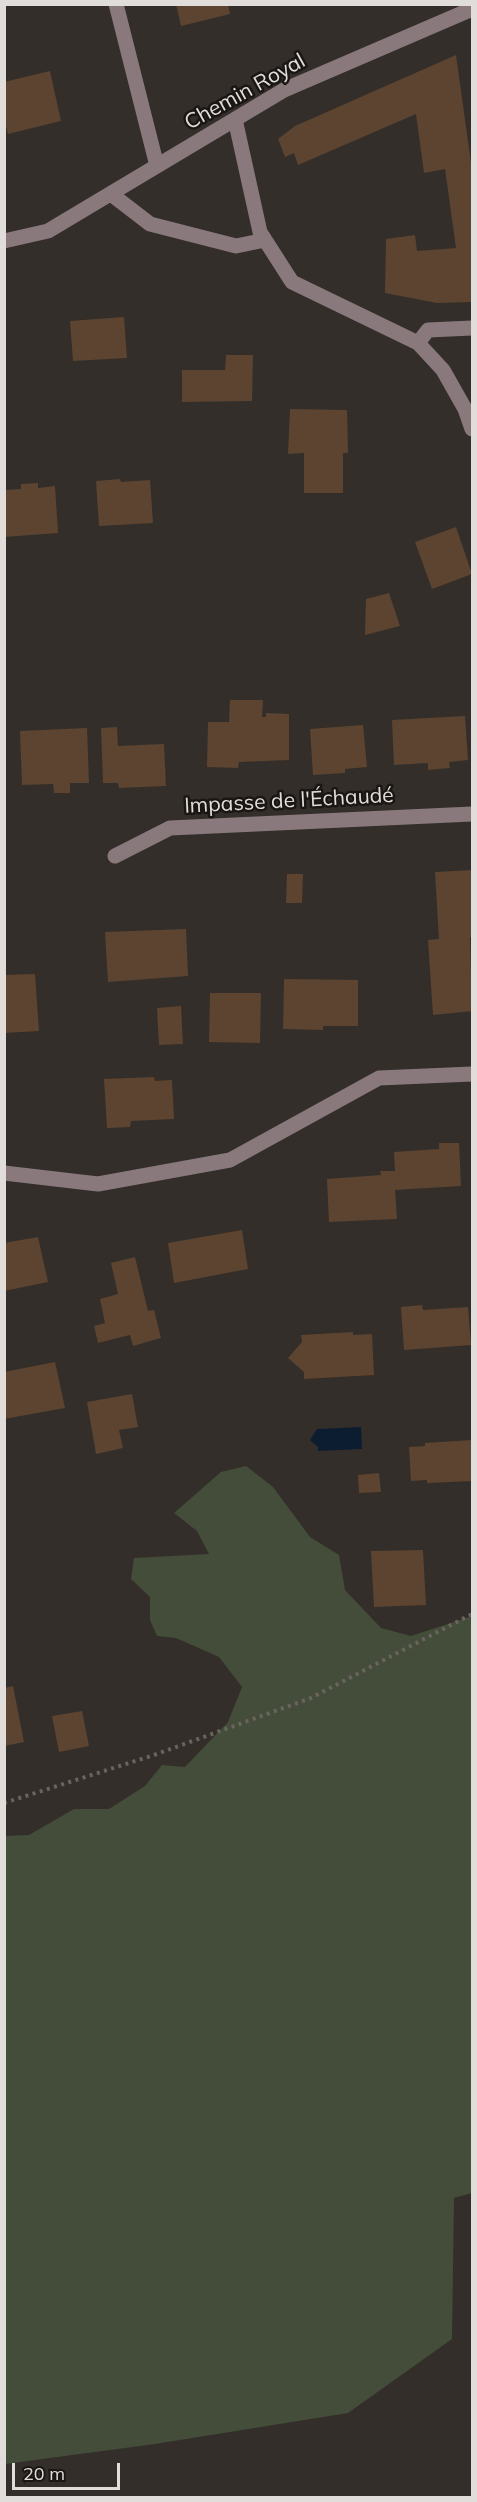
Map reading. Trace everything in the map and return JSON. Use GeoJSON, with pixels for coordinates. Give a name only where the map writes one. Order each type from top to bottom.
{"type":"FeatureCollection","features":[{"type":"Feature","properties":{"kind":"street"},"geometry":{"type":"LineString","coordinates":[[116,4],[157,166]]}},
{"type":"Feature","properties":{"kind":"street","name":"Chemin Royal"},"geometry":{"type":"LineString","coordinates":[[4,241],[48,231],[284,90],[472,9]]}},
{"type":"Feature","properties":{"kind":"street"},"geometry":{"type":"LineString","coordinates":[[236,119],[260,232],[292,282],[418,343],[443,370],[465,409],[472,429]]}},
{"type":"Feature","properties":{"kind":"street"},"geometry":{"type":"LineString","coordinates":[[111,194],[150,224],[236,246],[265,240]]}},
{"type":"Feature","properties":{"kind":"street"},"geometry":{"type":"LineString","coordinates":[[418,343],[428,330],[472,328]]}},
{"type":"Feature","properties":{"kind":"street","name":"Impasse de l'Échaudé"},"geometry":{"type":"LineString","coordinates":[[115,856],[171,828],[472,814]]}},
{"type":"Feature","properties":{"kind":"street"},"geometry":{"type":"LineString","coordinates":[[4,1173],[98,1184],[230,1161],[379,1078],[472,1074]]}},
{"type":"Feature","properties":{"kind":"path"},"geometry":{"type":"LineString","coordinates":[[4,1803],[154,1755],[311,1698],[472,1614]]}},
{"type":"Feature","properties":{"kind":"green space"},"geometry":{"type":"Polygon","coordinates":[[[246,1466],[273,1487],[310,1537],[339,1555],[345,1590],[381,1628],[411,1636],[472,1616],[472,2193],[454,2198],[452,2339],[348,2413],[155,2444],[5,2464],[5,1836],[29,1835],[74,1809],[109,1809],[145,1786],[162,1765],[185,1767],[228,1722],[242,1687],[219,1657],[176,1638],[157,1636],[150,1620],[150,1597],[131,1579],[134,1558],[209,1554],[197,1531],[174,1513],[221,1472],[246,1466]]]}},
{"type":"Feature","properties":{"kind":"water"},"geometry":{"type":"Polygon","coordinates":[[[361,1427],[362,1449],[318,1451],[318,1447],[310,1440],[317,1429],[361,1427]]]}},
{"type":"Feature","properties":{"kind":"building"},"geometry":{"type":"Polygon","coordinates":[[[176,4],[228,4],[230,14],[181,26],[176,4]]]}},
{"type":"Feature","properties":{"kind":"building"},"geometry":{"type":"Polygon","coordinates":[[[456,55],[472,170],[472,302],[437,303],[385,293],[386,239],[415,235],[417,251],[456,248],[445,169],[424,173],[416,114],[298,165],[294,153],[285,157],[278,139],[295,126],[456,55]]]}},
{"type":"Feature","properties":{"kind":"building"},"geometry":{"type":"Polygon","coordinates":[[[50,71],[61,121],[8,134],[4,119],[4,82],[50,71]]]}},
{"type":"Feature","properties":{"kind":"building"},"geometry":{"type":"Polygon","coordinates":[[[124,317],[127,358],[73,361],[70,321],[124,317]]]}},
{"type":"Feature","properties":{"kind":"building"},"geometry":{"type":"Polygon","coordinates":[[[226,355],[253,355],[252,401],[182,402],[182,370],[225,370],[226,355]]]}},
{"type":"Feature","properties":{"kind":"building"},"geometry":{"type":"Polygon","coordinates":[[[290,409],[347,410],[348,453],[343,453],[343,493],[304,493],[304,453],[288,454],[290,409]]]}},
{"type":"Feature","properties":{"kind":"building"},"geometry":{"type":"Polygon","coordinates":[[[120,479],[121,482],[150,480],[153,523],[99,526],[96,481],[120,479]]]}},
{"type":"Feature","properties":{"kind":"building"},"geometry":{"type":"Polygon","coordinates":[[[38,483],[38,488],[55,486],[58,533],[4,537],[4,490],[21,489],[21,484],[38,483]]]}},
{"type":"Feature","properties":{"kind":"building"},"geometry":{"type":"Polygon","coordinates":[[[456,527],[472,574],[432,589],[415,542],[456,527]]]}},
{"type":"Feature","properties":{"kind":"building"},"geometry":{"type":"Polygon","coordinates":[[[389,593],[400,626],[365,635],[366,599],[389,593]]]}},
{"type":"Feature","properties":{"kind":"building"},"geometry":{"type":"Polygon","coordinates":[[[230,700],[263,700],[262,717],[266,717],[266,713],[289,714],[289,760],[239,762],[238,768],[207,767],[208,722],[229,722],[230,700]]]}},
{"type":"Feature","properties":{"kind":"building"},"geometry":{"type":"Polygon","coordinates":[[[465,716],[468,760],[449,762],[450,768],[428,770],[428,763],[394,765],[392,720],[465,716]]]}},
{"type":"Feature","properties":{"kind":"building"},"geometry":{"type":"Polygon","coordinates":[[[363,725],[367,767],[345,769],[345,773],[313,775],[310,729],[363,725]]]}},
{"type":"Feature","properties":{"kind":"building"},"geometry":{"type":"Polygon","coordinates":[[[117,727],[118,746],[164,744],[166,786],[119,788],[118,783],[103,783],[101,728],[117,727]]]}},
{"type":"Feature","properties":{"kind":"building"},"geometry":{"type":"Polygon","coordinates":[[[87,728],[89,783],[70,783],[70,793],[54,793],[53,784],[22,785],[20,731],[87,728]]]}},
{"type":"Feature","properties":{"kind":"building"},"geometry":{"type":"Polygon","coordinates":[[[472,870],[472,937],[470,937],[472,1011],[433,1015],[428,940],[439,939],[435,872],[472,870]]]}},
{"type":"Feature","properties":{"kind":"building"},"geometry":{"type":"Polygon","coordinates":[[[287,874],[303,874],[302,903],[286,903],[287,874]]]}},
{"type":"Feature","properties":{"kind":"building"},"geometry":{"type":"Polygon","coordinates":[[[186,929],[188,976],[108,982],[105,932],[186,929]]]}},
{"type":"Feature","properties":{"kind":"building"},"geometry":{"type":"Polygon","coordinates":[[[35,974],[39,1031],[4,1033],[4,975],[35,974]]]}},
{"type":"Feature","properties":{"kind":"building"},"geometry":{"type":"Polygon","coordinates":[[[284,979],[358,980],[358,1026],[323,1026],[323,1030],[283,1029],[284,979]]]}},
{"type":"Feature","properties":{"kind":"building"},"geometry":{"type":"Polygon","coordinates":[[[210,993],[261,993],[260,1043],[209,1042],[210,993]]]}},
{"type":"Feature","properties":{"kind":"building"},"geometry":{"type":"Polygon","coordinates":[[[181,1006],[183,1044],[159,1045],[157,1008],[181,1006]]]}},
{"type":"Feature","properties":{"kind":"building"},"geometry":{"type":"Polygon","coordinates":[[[154,1077],[155,1081],[172,1080],[174,1119],[131,1121],[130,1127],[107,1128],[104,1079],[154,1077]]]}},
{"type":"Feature","properties":{"kind":"building"},"geometry":{"type":"Polygon","coordinates":[[[439,1143],[459,1143],[461,1186],[395,1190],[397,1219],[329,1222],[327,1179],[381,1175],[380,1171],[395,1171],[394,1152],[439,1149],[439,1143]]]}},
{"type":"Feature","properties":{"kind":"building"},"geometry":{"type":"Polygon","coordinates":[[[242,1230],[248,1269],[174,1283],[168,1243],[242,1230]]]}},
{"type":"Feature","properties":{"kind":"building"},"geometry":{"type":"Polygon","coordinates":[[[38,1237],[48,1282],[4,1291],[4,1243],[38,1237]]]}},
{"type":"Feature","properties":{"kind":"building"},"geometry":{"type":"Polygon","coordinates":[[[135,1257],[148,1311],[154,1310],[161,1338],[133,1346],[130,1335],[98,1343],[94,1326],[105,1323],[100,1299],[118,1294],[111,1263],[135,1257]]]}},
{"type":"Feature","properties":{"kind":"building"},"geometry":{"type":"Polygon","coordinates":[[[422,1305],[423,1310],[468,1307],[471,1345],[404,1350],[401,1307],[422,1305]]]}},
{"type":"Feature","properties":{"kind":"building"},"geometry":{"type":"Polygon","coordinates":[[[353,1332],[353,1335],[372,1334],[374,1375],[304,1379],[304,1372],[288,1358],[302,1342],[301,1335],[353,1332]]]}},
{"type":"Feature","properties":{"kind":"building"},"geometry":{"type":"Polygon","coordinates":[[[55,1362],[65,1408],[4,1419],[4,1372],[55,1362]]]}},
{"type":"Feature","properties":{"kind":"building"},"geometry":{"type":"Polygon","coordinates":[[[132,1394],[138,1427],[119,1430],[123,1448],[96,1454],[87,1402],[132,1394]]]}},
{"type":"Feature","properties":{"kind":"building"},"geometry":{"type":"Polygon","coordinates":[[[472,1440],[472,1481],[427,1483],[427,1480],[411,1481],[409,1447],[425,1446],[425,1443],[472,1440]]]}},
{"type":"Feature","properties":{"kind":"building"},"geometry":{"type":"Polygon","coordinates":[[[379,1473],[381,1492],[359,1493],[358,1475],[379,1473]]]}},
{"type":"Feature","properties":{"kind":"building"},"geometry":{"type":"Polygon","coordinates":[[[423,1550],[426,1605],[374,1607],[371,1551],[423,1550]]]}},
{"type":"Feature","properties":{"kind":"building"},"geometry":{"type":"Polygon","coordinates":[[[13,1686],[24,1742],[4,1746],[4,1688],[13,1686]]]}},
{"type":"Feature","properties":{"kind":"building"},"geometry":{"type":"Polygon","coordinates":[[[82,1711],[89,1746],[59,1752],[52,1716],[82,1711]]]}}]}
